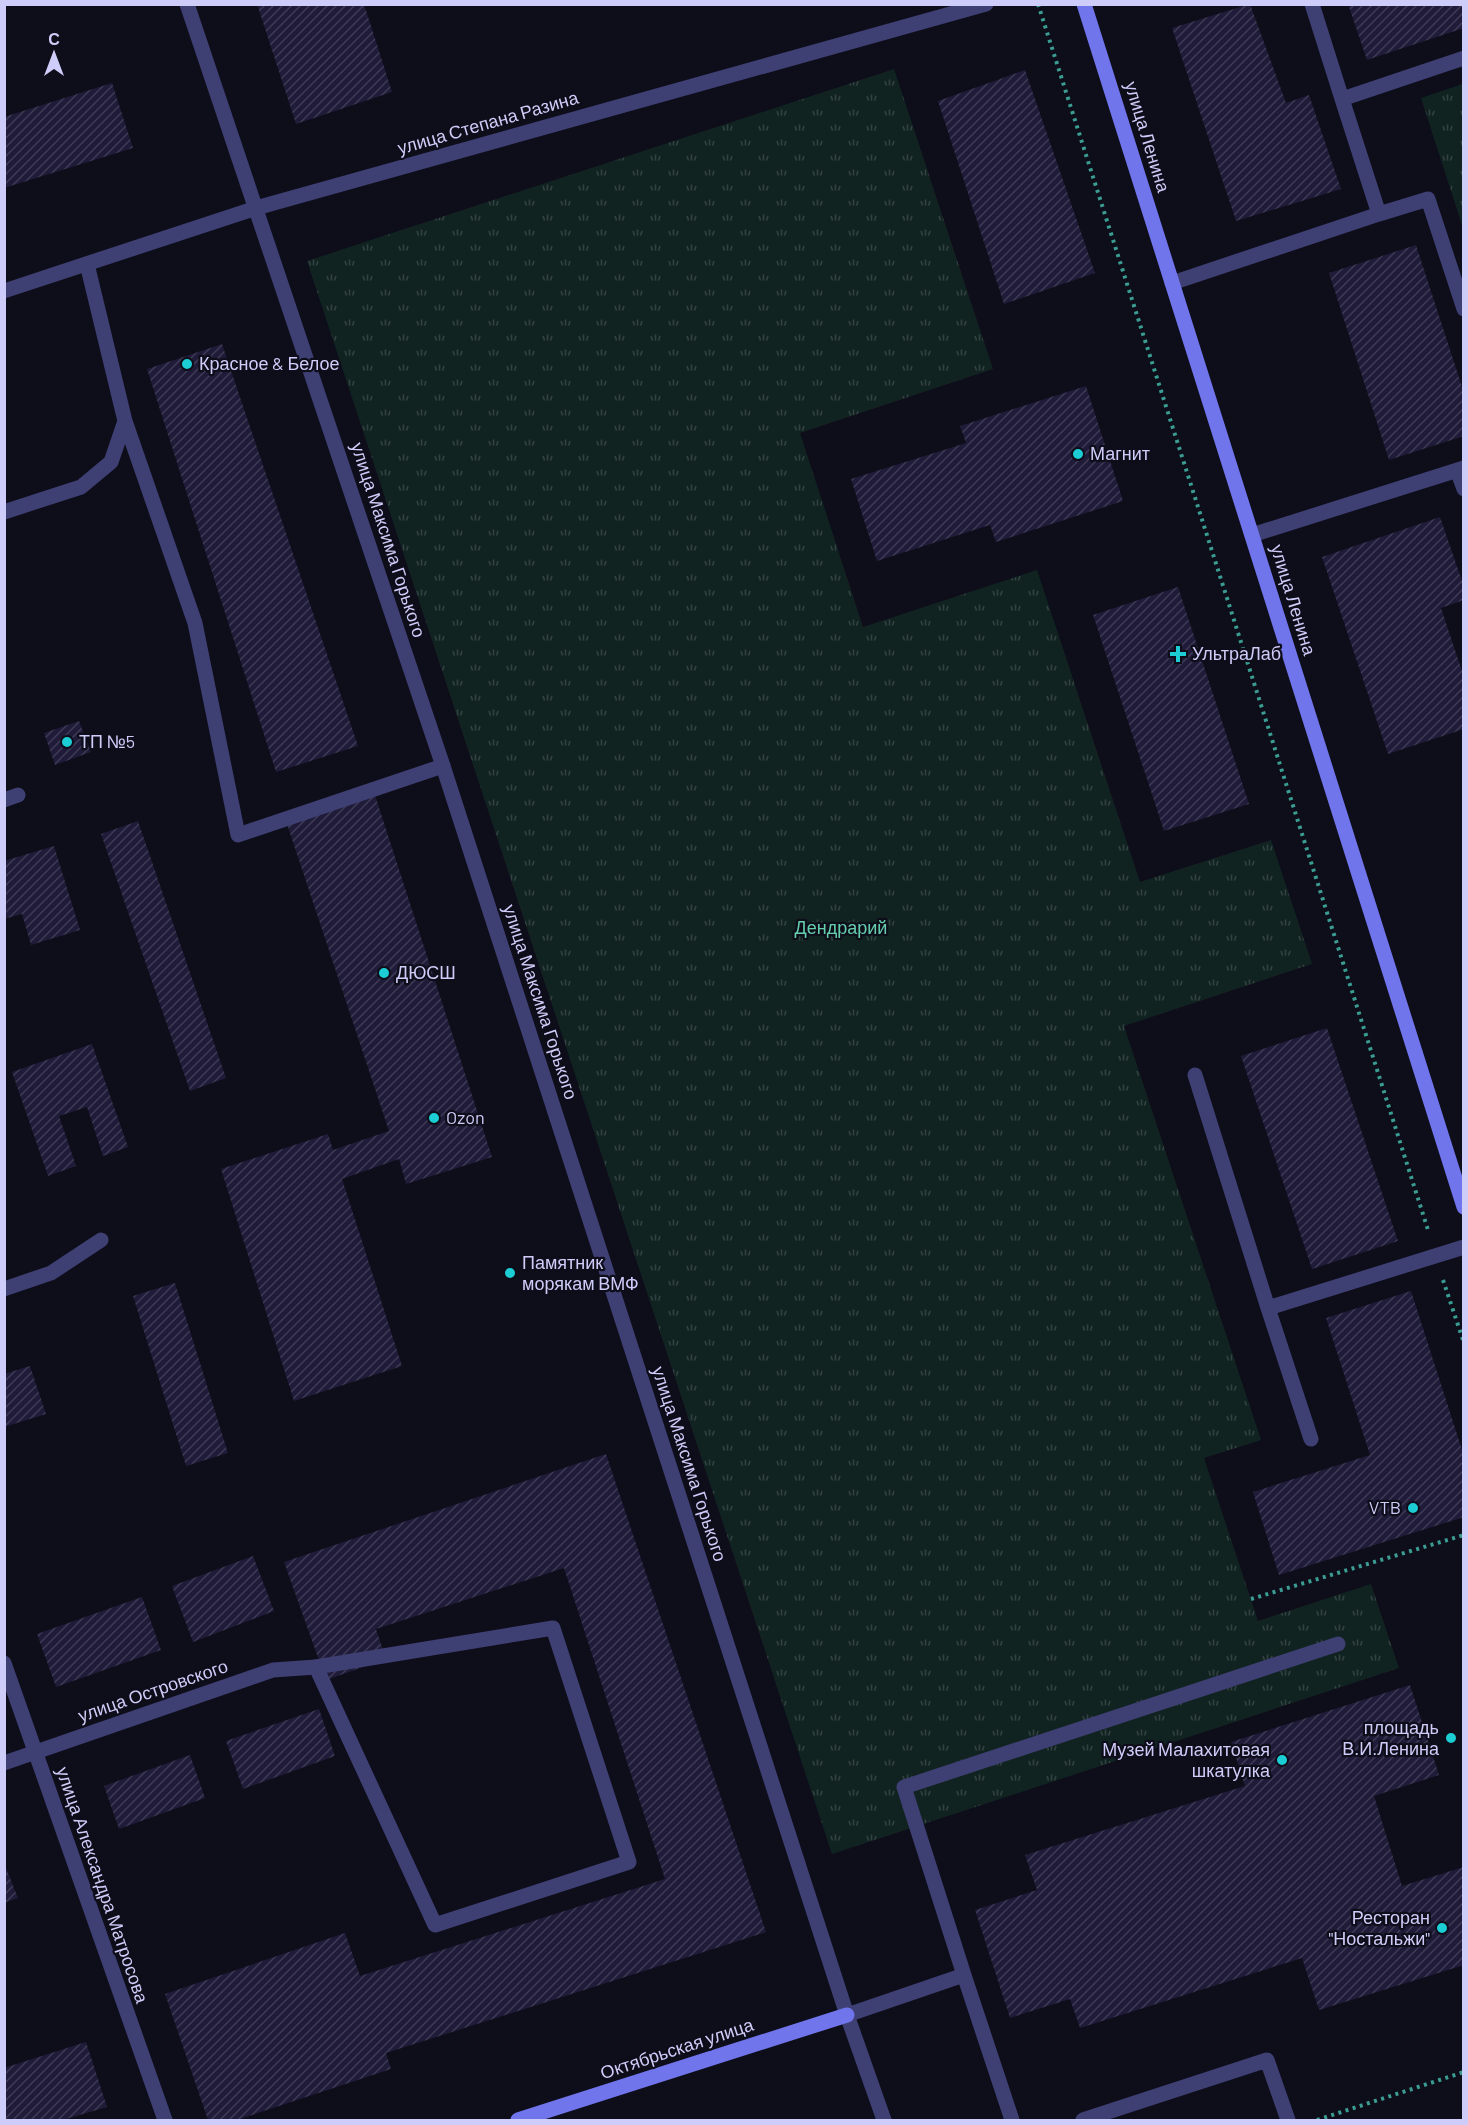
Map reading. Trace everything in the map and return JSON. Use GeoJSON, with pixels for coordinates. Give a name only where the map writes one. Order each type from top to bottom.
{"type":"FeatureCollection","features":[{"type":"Feature","properties":{"kind":"street","name":"улица Максима Горького"},"geometry":{"type":"LineString","coordinates":[[187,4],[443,766],[847,2014],[884,2121]]}},
{"type":"Feature","properties":{"kind":"street","name":"улица Степана Разина"},"geometry":{"type":"LineString","coordinates":[[4,291],[256,207],[986,4]]}},
{"type":"Feature","properties":{"kind":"street","name":"улица Ленина"},"geometry":{"type":"LineString","coordinates":[[1084,4],[1464,1207]]}},
{"type":"Feature","properties":{"kind":"street"},"geometry":{"type":"LineString","coordinates":[[1312,4],[1379,214]]}},
{"type":"Feature","properties":{"kind":"street"},"geometry":{"type":"LineString","coordinates":[[1342,99],[1464,58]]}},
{"type":"Feature","properties":{"kind":"street"},"geometry":{"type":"LineString","coordinates":[[1172,283],[1428,199],[1464,309]]}},
{"type":"Feature","properties":{"kind":"street"},"geometry":{"type":"LineString","coordinates":[[87,264],[125,421],[195,623],[238,835],[443,766]]}},
{"type":"Feature","properties":{"kind":"street"},"geometry":{"type":"LineString","coordinates":[[4,513],[81,487],[111,462],[125,421]]}},
{"type":"Feature","properties":{"kind":"street"},"geometry":{"type":"LineString","coordinates":[[1252,535],[1460,469],[1464,489]]}},
{"type":"Feature","properties":{"kind":"street"},"geometry":{"type":"LineString","coordinates":[[1195,1075],[1311,1439]]}},
{"type":"Feature","properties":{"kind":"street"},"geometry":{"type":"LineString","coordinates":[[4,1289],[51,1273],[101,1240]]}},
{"type":"Feature","properties":{"kind":"street"},"geometry":{"type":"LineString","coordinates":[[1268,1308],[1464,1247]]}},
{"type":"Feature","properties":{"kind":"street","name":"улица Островского"},"geometry":{"type":"LineString","coordinates":[[4,1763],[273,1670],[316,1667],[553,1628],[629,1862],[435,1925],[316,1667]]}},
{"type":"Feature","properties":{"kind":"street"},"geometry":{"type":"LineString","coordinates":[[1012,2121],[904,1787],[1338,1644]]}},
{"type":"Feature","properties":{"kind":"street","name":"улица Александра Матросова"},"geometry":{"type":"LineString","coordinates":[[4,1663],[165,2121]]}},
{"type":"Feature","properties":{"kind":"street"},"geometry":{"type":"LineString","coordinates":[[847,2014],[964,1975]]}},
{"type":"Feature","properties":{"kind":"street","name":"Октябрьская улица"},"geometry":{"type":"LineString","coordinates":[[518,2121],[847,2014]]}},
{"type":"Feature","properties":{"kind":"street"},"geometry":{"type":"LineString","coordinates":[[1083,2121],[1267,2060],[1288,2121]]}},
{"type":"Feature","properties":{"kind":"path"},"geometry":{"type":"LineString","coordinates":[[1038,4],[1464,1344]]}},
{"type":"Feature","properties":{"kind":"path"},"geometry":{"type":"LineString","coordinates":[[1251,1599],[1464,1534]]}},
{"type":"Feature","properties":{"kind":"path"},"geometry":{"type":"LineString","coordinates":[[1317,2121],[1464,2072]]}},
{"type":"Feature","properties":{"kind":"green space","name":"Дендрарий"},"geometry":{"type":"Polygon","coordinates":[[[894,69],[993,369],[800,433],[863,627],[1037,570],[1140,882],[1271,840],[1312,964],[1124,1026],[1261,1440],[1204,1458],[1258,1621],[1371,1584],[1399,1668],[832,1854],[307,261],[894,69]]]}},
{"type":"Feature","properties":{"kind":"green space"},"geometry":{"type":"Polygon","coordinates":[[[1464,84],[1463,228],[1421,98],[1464,84]]]}},
{"type":"Feature","properties":{"kind":"building"},"geometry":{"type":"Polygon","coordinates":[[[257,4],[364,4],[392,92],[296,124],[257,4]]]}},
{"type":"Feature","properties":{"kind":"building"},"geometry":{"type":"Polygon","coordinates":[[[1250,4],[1286,103],[1309,95],[1341,189],[1236,221],[1172,28],[1250,4]]]}},
{"type":"Feature","properties":{"kind":"building"},"geometry":{"type":"Polygon","coordinates":[[[1348,4],[1464,4],[1464,28],[1367,60],[1348,4]]]}},
{"type":"Feature","properties":{"kind":"building"},"geometry":{"type":"Polygon","coordinates":[[[1025,70],[1095,273],[1004,304],[938,101],[1025,70]]]}},
{"type":"Feature","properties":{"kind":"building"},"geometry":{"type":"Polygon","coordinates":[[[112,83],[133,148],[4,188],[4,117],[112,83]]]}},
{"type":"Feature","properties":{"kind":"building"},"geometry":{"type":"Polygon","coordinates":[[[1416,245],[1464,393],[1464,436],[1389,460],[1329,273],[1416,245]]]}},
{"type":"Feature","properties":{"kind":"building"},"geometry":{"type":"Polygon","coordinates":[[[222,344],[358,746],[276,772],[147,369],[222,344]]]}},
{"type":"Feature","properties":{"kind":"building"},"geometry":{"type":"Polygon","coordinates":[[[1086,386],[1123,501],[996,542],[990,525],[877,561],[851,479],[966,443],[960,426],[1086,386]]]}},
{"type":"Feature","properties":{"kind":"building"},"geometry":{"type":"Polygon","coordinates":[[[1440,517],[1464,587],[1464,600],[1441,608],[1464,677],[1464,729],[1388,754],[1322,557],[1440,517]]]}},
{"type":"Feature","properties":{"kind":"building"},"geometry":{"type":"Polygon","coordinates":[[[1178,587],[1249,804],[1164,831],[1093,615],[1178,587]]]}},
{"type":"Feature","properties":{"kind":"building","name":"ТП №5"},"geometry":{"type":"Polygon","coordinates":[[[79,721],[91,752],[55,765],[44,733],[79,721]]]}},
{"type":"Feature","properties":{"kind":"building","name":"ДЮСШ"},"geometry":{"type":"Polygon","coordinates":[[[372,786],[492,1157],[406,1184],[399,1159],[342,1179],[402,1366],[294,1401],[221,1169],[328,1134],[333,1150],[389,1131],[284,815],[372,786]]]}},
{"type":"Feature","properties":{"kind":"building"},"geometry":{"type":"Polygon","coordinates":[[[138,821],[226,1078],[190,1091],[101,834],[138,821]]]}},
{"type":"Feature","properties":{"kind":"building"},"geometry":{"type":"Polygon","coordinates":[[[54,846],[80,930],[31,945],[22,914],[4,919],[4,861],[54,846]]]}},
{"type":"Feature","properties":{"kind":"building"},"geometry":{"type":"Polygon","coordinates":[[[1327,1028],[1398,1241],[1312,1269],[1241,1056],[1327,1028]]]}},
{"type":"Feature","properties":{"kind":"building"},"geometry":{"type":"Polygon","coordinates":[[[92,1044],[128,1147],[103,1156],[87,1107],[59,1116],[76,1166],[48,1176],[12,1072],[92,1044]]]}},
{"type":"Feature","properties":{"kind":"building"},"geometry":{"type":"Polygon","coordinates":[[[175,1283],[228,1453],[186,1466],[133,1296],[175,1283]]]}},
{"type":"Feature","properties":{"kind":"building"},"geometry":{"type":"Polygon","coordinates":[[[1411,1291],[1464,1456],[1464,1517],[1279,1575],[1253,1492],[1370,1455],[1326,1318],[1411,1291]]]}},
{"type":"Feature","properties":{"kind":"building"},"geometry":{"type":"Polygon","coordinates":[[[30,1366],[46,1414],[4,1427],[4,1374],[30,1366]]]}},
{"type":"Feature","properties":{"kind":"building"},"geometry":{"type":"Polygon","coordinates":[[[606,1454],[766,1932],[386,2053],[391,2069],[237,2120],[208,2120],[165,1994],[345,1933],[360,1976],[665,1879],[564,1568],[376,1629],[386,1659],[326,1680],[284,1562],[606,1454]]]}},
{"type":"Feature","properties":{"kind":"building"},"geometry":{"type":"Polygon","coordinates":[[[253,1556],[274,1611],[193,1642],[172,1586],[253,1556]]]}},
{"type":"Feature","properties":{"kind":"building"},"geometry":{"type":"Polygon","coordinates":[[[142,1597],[161,1650],[56,1687],[37,1634],[142,1597]]]}},
{"type":"Feature","properties":{"kind":"building"},"geometry":{"type":"Polygon","coordinates":[[[1410,1685],[1439,1775],[1374,1796],[1402,1886],[1464,1867],[1464,1965],[1319,2010],[1302,1958],[1080,2028],[1070,1999],[1010,2018],[975,1910],[1037,1890],[1025,1855],[1245,1786],[1231,1742],[1410,1685]]]}},
{"type":"Feature","properties":{"kind":"building"},"geometry":{"type":"Polygon","coordinates":[[[319,1709],[335,1756],[243,1789],[226,1741],[319,1709]]]}},
{"type":"Feature","properties":{"kind":"building"},"geometry":{"type":"Polygon","coordinates":[[[190,1755],[205,1798],[119,1829],[104,1786],[190,1755]]]}},
{"type":"Feature","properties":{"kind":"building"},"geometry":{"type":"Polygon","coordinates":[[[4,1863],[18,1898],[4,1903],[4,1863]]]}},
{"type":"Feature","properties":{"kind":"building"},"geometry":{"type":"Polygon","coordinates":[[[86,2042],[107,2107],[63,2120],[4,2120],[4,2068],[86,2042]]]}},
{"type":"Feature","properties":{"kind":"place","name":"Красное & Белое"},"geometry":{"type":"Point","coordinates":[187,364]}},
{"type":"Feature","properties":{"kind":"place","name":"Магнит"},"geometry":{"type":"Point","coordinates":[1078,454]}},
{"type":"Feature","properties":{"kind":"place","name":"УльтраЛаб"},"geometry":{"type":"Point","coordinates":[1178,654]}},
{"type":"Feature","properties":{"kind":"place","name":"ТП №5"},"geometry":{"type":"Point","coordinates":[67,742]}},
{"type":"Feature","properties":{"kind":"place","name":"ДЮСШ"},"geometry":{"type":"Point","coordinates":[384,973]}},
{"type":"Feature","properties":{"kind":"place","name":"Ozon"},"geometry":{"type":"Point","coordinates":[434,1118]}},
{"type":"Feature","properties":{"kind":"place","name":"Памятник морякам ВМФ"},"geometry":{"type":"Point","coordinates":[510,1273]}},
{"type":"Feature","properties":{"kind":"place","name":"VTB"},"geometry":{"type":"Point","coordinates":[1413,1508]}},
{"type":"Feature","properties":{"kind":"place","name":"площадь В.И.Ленина"},"geometry":{"type":"Point","coordinates":[1451,1738]}},
{"type":"Feature","properties":{"kind":"place","name":"Музей Малахитовая шкатулка"},"geometry":{"type":"Point","coordinates":[1282,1760]}},
{"type":"Feature","properties":{"kind":"place","name":"Ресторан \"Ностальжи\""},"geometry":{"type":"Point","coordinates":[1442,1928]}}]}
